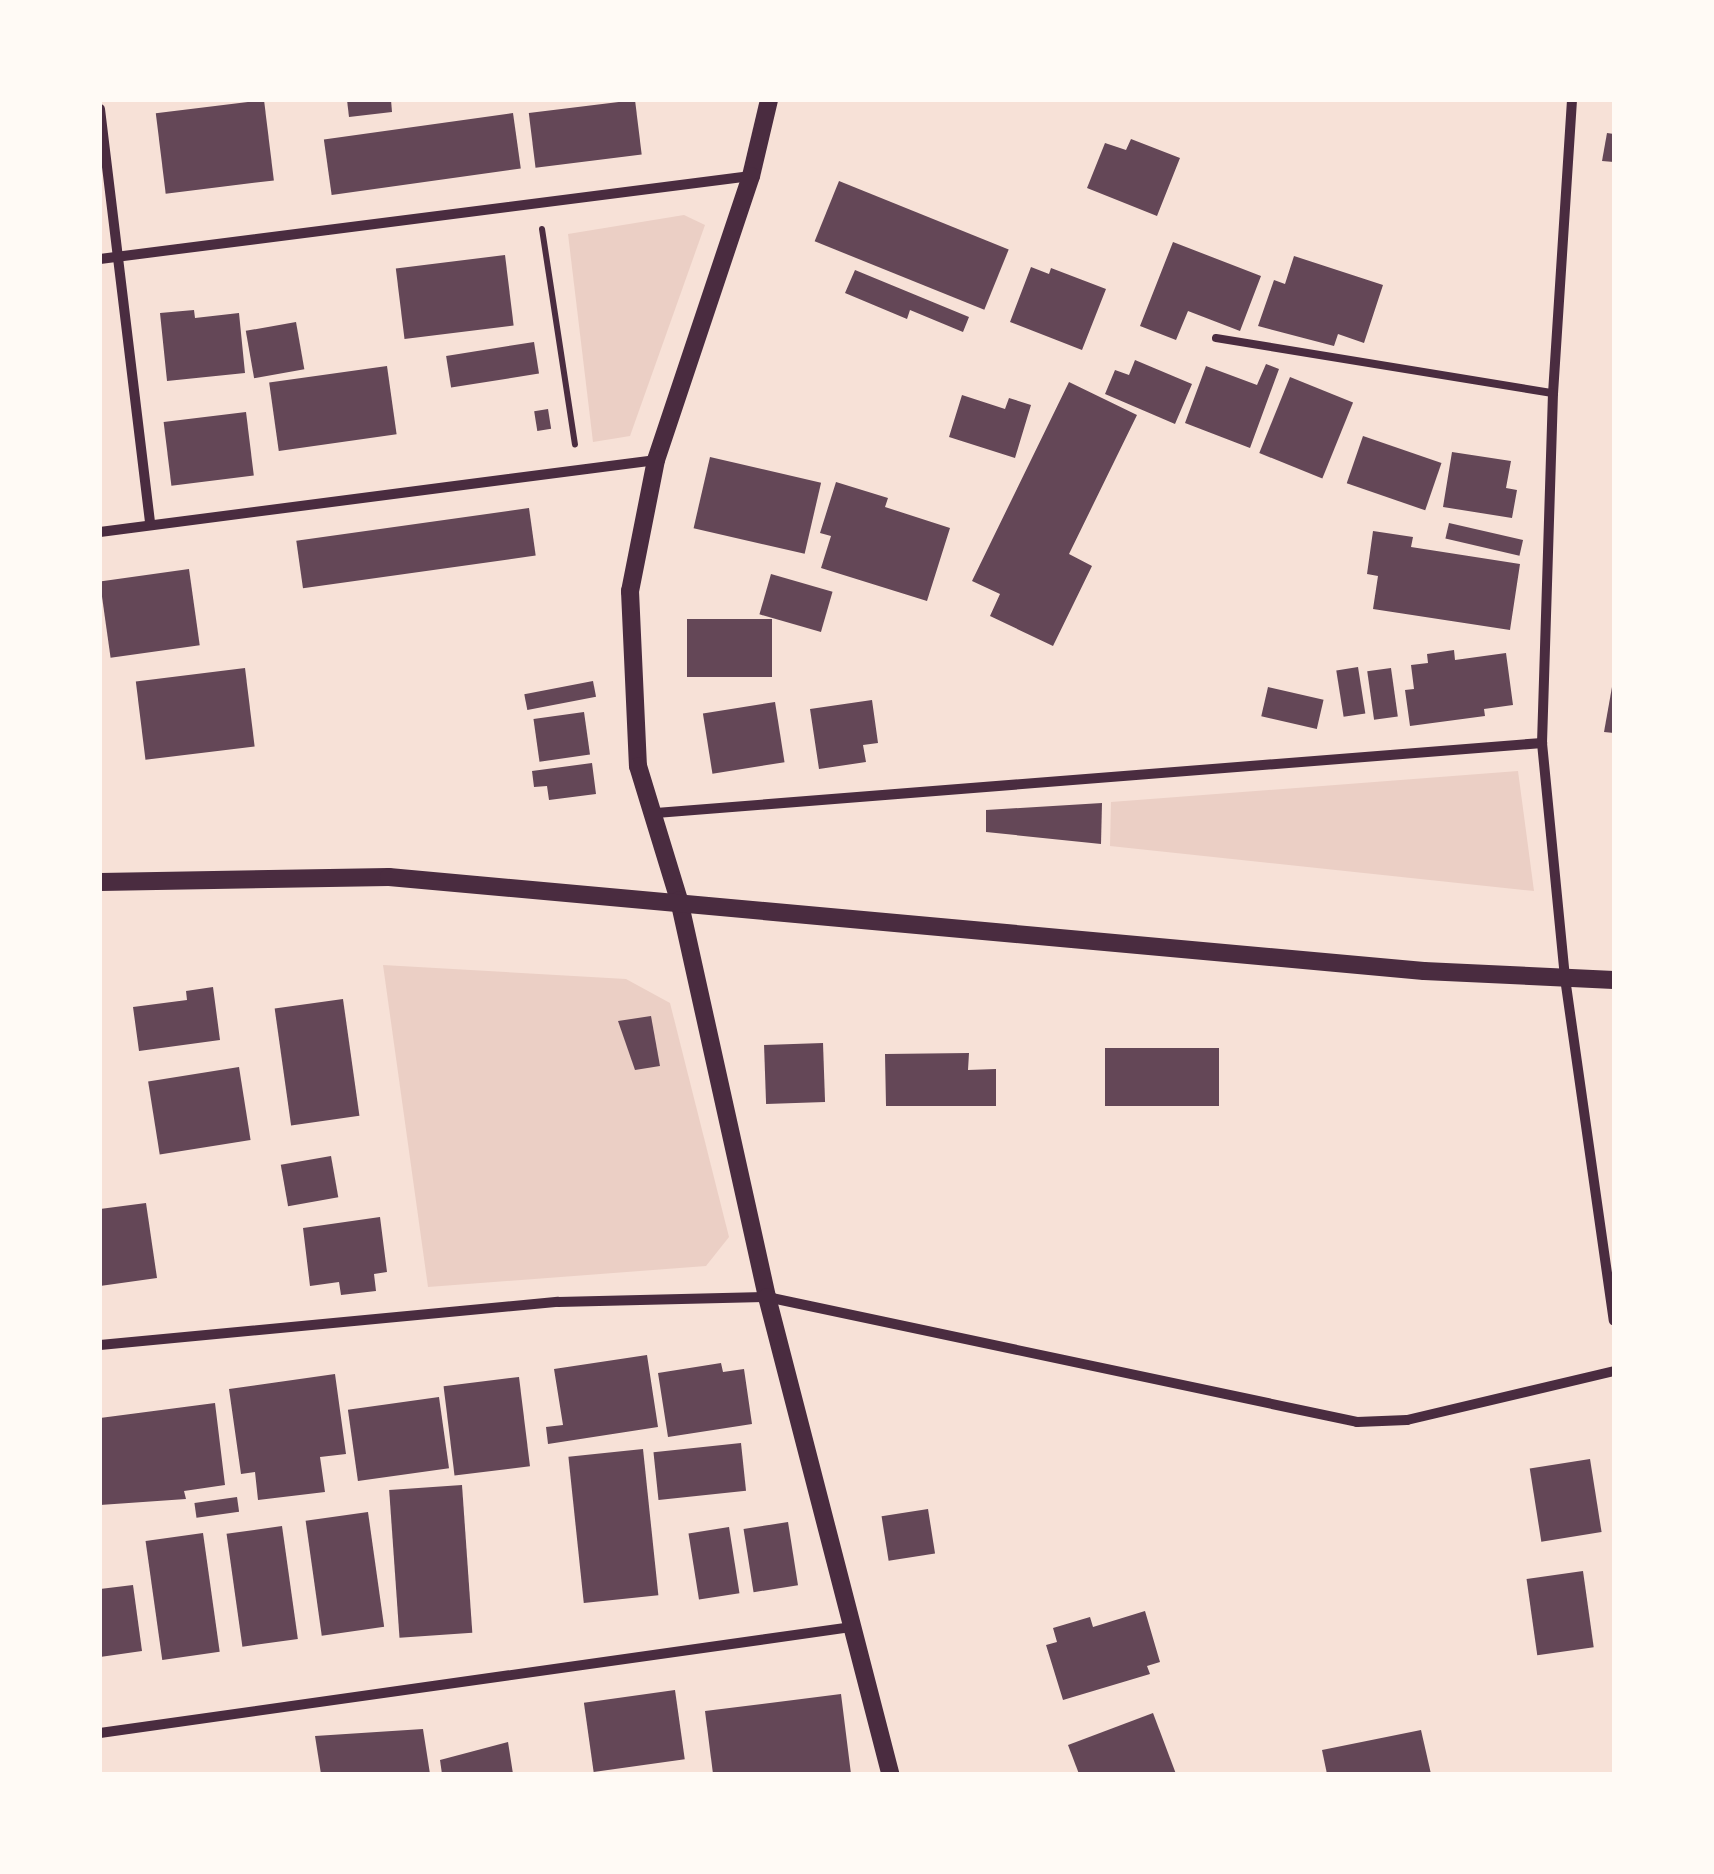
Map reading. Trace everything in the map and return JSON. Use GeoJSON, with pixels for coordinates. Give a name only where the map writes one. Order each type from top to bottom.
{"type":"FeatureCollection","features":[{"type":"Feature","properties":{"kind":"street"},"geometry":{"type":"LineString","coordinates":[[769,100],[751,176],[656,460],[630,591],[638,766],[656,812],[767,1297],[890,1774]]}},
{"type":"Feature","properties":{"kind":"street"},"geometry":{"type":"LineString","coordinates":[[1572,100],[1553,394],[1542,743],[1564,978],[1614,1321]]}},
{"type":"Feature","properties":{"kind":"street"},"geometry":{"type":"LineString","coordinates":[[100,109],[150,525]]}},
{"type":"Feature","properties":{"kind":"street"},"geometry":{"type":"LineString","coordinates":[[100,259],[751,176]]}},
{"type":"Feature","properties":{"kind":"street"},"geometry":{"type":"LineString","coordinates":[[100,532],[656,460]]}},
{"type":"Feature","properties":{"kind":"street"},"geometry":{"type":"LineString","coordinates":[[656,812],[1542,743]]}},
{"type":"Feature","properties":{"kind":"street"},"geometry":{"type":"LineString","coordinates":[[100,882],[389,878],[678,900],[1424,971],[1614,980]]}},
{"type":"Feature","properties":{"kind":"street"},"geometry":{"type":"LineString","coordinates":[[100,1345],[558,1302],[767,1297],[1356,1422],[1407,1420],[1614,1372]]}},
{"type":"Feature","properties":{"kind":"street"},"geometry":{"type":"LineString","coordinates":[[100,1733],[851,1627]]}},
{"type":"Feature","properties":{"kind":"lane"},"geometry":{"type":"LineString","coordinates":[[1216,338],[1553,394]]}},
{"type":"Feature","properties":{"kind":"path"},"geometry":{"type":"LineString","coordinates":[[538,204],[578,470]]}},
{"type":"Feature","properties":{"kind":"shaded area"},"geometry":{"type":"Polygon","coordinates":[[[684,215],[705,225],[630,436],[593,442],[568,234],[684,215]]]}},
{"type":"Feature","properties":{"kind":"shaded area"},"geometry":{"type":"Polygon","coordinates":[[[1518,771],[1534,891],[1110,846],[1111,802],[1518,771]]]}},
{"type":"Feature","properties":{"kind":"shaded area"},"geometry":{"type":"Polygon","coordinates":[[[383,965],[626,979],[670,1003],[729,1237],[706,1266],[428,1287],[383,965]]]}},
{"type":"Feature","properties":{"kind":"building"},"geometry":{"type":"Polygon","coordinates":[[[264,100],[274,180],[166,194],[156,113],[264,100]]]}},
{"type":"Feature","properties":{"kind":"building"},"geometry":{"type":"Polygon","coordinates":[[[347,100],[391,100],[392,112],[349,117],[347,100]]]}},
{"type":"Feature","properties":{"kind":"building"},"geometry":{"type":"Polygon","coordinates":[[[635,100],[642,155],[536,168],[529,113],[635,100]]]}},
{"type":"Feature","properties":{"kind":"building"},"geometry":{"type":"Polygon","coordinates":[[[513,113],[521,168],[332,195],[324,140],[513,113]]]}},
{"type":"Feature","properties":{"kind":"building"},"geometry":{"type":"Polygon","coordinates":[[[1607,133],[1614,134],[1614,162],[1602,161],[1607,133]]]}},
{"type":"Feature","properties":{"kind":"building"},"geometry":{"type":"Polygon","coordinates":[[[1131,139],[1180,158],[1157,216],[1087,188],[1105,143],[1126,150],[1131,139]]]}},
{"type":"Feature","properties":{"kind":"building"},"geometry":{"type":"Polygon","coordinates":[[[839,181],[1009,250],[984,310],[815,241],[839,181]]]}},
{"type":"Feature","properties":{"kind":"building"},"geometry":{"type":"Polygon","coordinates":[[[1173,242],[1261,276],[1240,331],[1188,311],[1176,340],[1140,326],[1173,242]]]}},
{"type":"Feature","properties":{"kind":"building"},"geometry":{"type":"Polygon","coordinates":[[[505,255],[514,325],[404,339],[396,268],[505,255]]]}},
{"type":"Feature","properties":{"kind":"building"},"geometry":{"type":"Polygon","coordinates":[[[1294,256],[1383,285],[1364,343],[1338,334],[1334,346],[1258,326],[1274,280],[1285,284],[1294,256]]]}},
{"type":"Feature","properties":{"kind":"building"},"geometry":{"type":"Polygon","coordinates":[[[1031,267],[1049,274],[1051,268],[1106,289],[1082,350],[1010,322],[1031,267]]]}},
{"type":"Feature","properties":{"kind":"building"},"geometry":{"type":"Polygon","coordinates":[[[855,270],[969,317],[963,332],[910,310],[907,319],[845,293],[855,270]]]}},
{"type":"Feature","properties":{"kind":"building"},"geometry":{"type":"Polygon","coordinates":[[[194,310],[195,318],[239,313],[245,373],[167,381],[160,313],[194,310]]]}},
{"type":"Feature","properties":{"kind":"building"},"geometry":{"type":"Polygon","coordinates":[[[296,322],[304,369],[254,378],[246,331],[296,322]]]}},
{"type":"Feature","properties":{"kind":"building"},"geometry":{"type":"Polygon","coordinates":[[[534,342],[539,374],[451,388],[446,356],[534,342]]]}},
{"type":"Feature","properties":{"kind":"building"},"geometry":{"type":"Polygon","coordinates":[[[1135,360],[1192,384],[1175,424],[1105,394],[1115,370],[1129,375],[1135,360]]]}},
{"type":"Feature","properties":{"kind":"building"},"geometry":{"type":"Polygon","coordinates":[[[1266,364],[1279,369],[1250,448],[1185,423],[1206,366],[1257,385],[1266,364]]]}},
{"type":"Feature","properties":{"kind":"building"},"geometry":{"type":"Polygon","coordinates":[[[387,366],[397,434],[279,451],[269,383],[387,366]]]}},
{"type":"Feature","properties":{"kind":"building"},"geometry":{"type":"Polygon","coordinates":[[[1290,377],[1353,402],[1322,479],[1259,453],[1290,377]]]}},
{"type":"Feature","properties":{"kind":"building"},"geometry":{"type":"Polygon","coordinates":[[[1069,382],[1137,415],[1069,554],[1092,566],[1053,646],[990,616],[1000,594],[972,581],[1069,382]]]}},
{"type":"Feature","properties":{"kind":"building"},"geometry":{"type":"Polygon","coordinates":[[[962,395],[1005,409],[1009,398],[1031,405],[1015,458],[949,437],[962,395]]]}},
{"type":"Feature","properties":{"kind":"building"},"geometry":{"type":"Polygon","coordinates":[[[548,409],[551,429],[537,431],[534,411],[548,409]]]}},
{"type":"Feature","properties":{"kind":"building"},"geometry":{"type":"Polygon","coordinates":[[[246,412],[254,476],[171,486],[164,422],[246,412]]]}},
{"type":"Feature","properties":{"kind":"building"},"geometry":{"type":"Polygon","coordinates":[[[1363,436],[1441,463],[1425,510],[1347,483],[1363,436]]]}},
{"type":"Feature","properties":{"kind":"building"},"geometry":{"type":"Polygon","coordinates":[[[1452,452],[1511,461],[1506,488],[1517,490],[1512,518],[1443,507],[1452,452]]]}},
{"type":"Feature","properties":{"kind":"building"},"geometry":{"type":"Polygon","coordinates":[[[710,457],[821,483],[805,554],[694,528],[710,457]]]}},
{"type":"Feature","properties":{"kind":"building"},"geometry":{"type":"Polygon","coordinates":[[[836,482],[888,498],[885,507],[950,528],[927,601],[821,568],[831,536],[820,533],[836,482]]]}},
{"type":"Feature","properties":{"kind":"building"},"geometry":{"type":"Polygon","coordinates":[[[529,508],[536,556],[303,588],[296,541],[529,508]]]}},
{"type":"Feature","properties":{"kind":"building"},"geometry":{"type":"Polygon","coordinates":[[[1449,523],[1523,540],[1519,556],[1445,539],[1449,523]]]}},
{"type":"Feature","properties":{"kind":"building"},"geometry":{"type":"Polygon","coordinates":[[[1373,531],[1413,537],[1411,547],[1520,564],[1510,630],[1373,609],[1378,576],[1367,574],[1373,531]]]}},
{"type":"Feature","properties":{"kind":"building"},"geometry":{"type":"Polygon","coordinates":[[[189,569],[200,645],[111,658],[100,582],[189,569]]]}},
{"type":"Feature","properties":{"kind":"building"},"geometry":{"type":"Polygon","coordinates":[[[771,574],[833,592],[821,632],[759,614],[771,574]]]}},
{"type":"Feature","properties":{"kind":"building"},"geometry":{"type":"Polygon","coordinates":[[[687,619],[772,619],[772,677],[687,677],[687,619]]]}},
{"type":"Feature","properties":{"kind":"building"},"geometry":{"type":"Polygon","coordinates":[[[1454,650],[1455,660],[1506,653],[1513,705],[1484,709],[1485,716],[1410,726],[1405,690],[1414,689],[1411,665],[1428,663],[1427,654],[1454,650]]]}},
{"type":"Feature","properties":{"kind":"building"},"geometry":{"type":"Polygon","coordinates":[[[1358,667],[1365,713],[1344,717],[1336,670],[1358,667]]]}},
{"type":"Feature","properties":{"kind":"building"},"geometry":{"type":"Polygon","coordinates":[[[245,668],[255,746],[145,760],[136,681],[245,668]]]}},
{"type":"Feature","properties":{"kind":"building"},"geometry":{"type":"Polygon","coordinates":[[[1391,668],[1398,717],[1374,720],[1367,671],[1391,668]]]}},
{"type":"Feature","properties":{"kind":"building"},"geometry":{"type":"Polygon","coordinates":[[[593,681],[596,697],[527,710],[524,694],[593,681]]]}},
{"type":"Feature","properties":{"kind":"building"},"geometry":{"type":"Polygon","coordinates":[[[1268,687],[1324,700],[1317,729],[1261,716],[1268,687]]]}},
{"type":"Feature","properties":{"kind":"building"},"geometry":{"type":"Polygon","coordinates":[[[1614,687],[1614,733],[1604,732],[1614,687]]]}},
{"type":"Feature","properties":{"kind":"building"},"geometry":{"type":"Polygon","coordinates":[[[872,700],[878,743],[863,745],[866,762],[819,769],[810,709],[872,700]]]}},
{"type":"Feature","properties":{"kind":"building"},"geometry":{"type":"Polygon","coordinates":[[[775,702],[785,762],[712,774],[703,713],[775,702]]]}},
{"type":"Feature","properties":{"kind":"building"},"geometry":{"type":"Polygon","coordinates":[[[584,712],[590,755],[539,762],[533,719],[584,712]]]}},
{"type":"Feature","properties":{"kind":"building"},"geometry":{"type":"Polygon","coordinates":[[[592,763],[596,794],[549,800],[547,786],[534,787],[532,771],[592,763]]]}},
{"type":"Feature","properties":{"kind":"building"},"geometry":{"type":"Polygon","coordinates":[[[1102,803],[1101,844],[986,832],[986,810],[1102,803]]]}},
{"type":"Feature","properties":{"kind":"building"},"geometry":{"type":"Polygon","coordinates":[[[213,987],[220,1040],[139,1051],[133,1007],[187,1000],[186,991],[213,987]]]}},
{"type":"Feature","properties":{"kind":"building"},"geometry":{"type":"Polygon","coordinates":[[[343,999],[359,1116],[291,1125],[275,1009],[343,999]]]}},
{"type":"Feature","properties":{"kind":"building"},"geometry":{"type":"Polygon","coordinates":[[[651,1016],[660,1066],[635,1070],[618,1021],[651,1016]]]}},
{"type":"Feature","properties":{"kind":"building"},"geometry":{"type":"Polygon","coordinates":[[[823,1043],[825,1102],[766,1104],[764,1045],[823,1043]]]}},
{"type":"Feature","properties":{"kind":"building"},"geometry":{"type":"Polygon","coordinates":[[[1105,1048],[1219,1048],[1219,1106],[1105,1106],[1105,1048]]]}},
{"type":"Feature","properties":{"kind":"building"},"geometry":{"type":"Polygon","coordinates":[[[969,1053],[968,1070],[996,1069],[996,1106],[886,1106],[885,1054],[969,1053]]]}},
{"type":"Feature","properties":{"kind":"building"},"geometry":{"type":"Polygon","coordinates":[[[239,1067],[251,1140],[160,1154],[148,1081],[239,1067]]]}},
{"type":"Feature","properties":{"kind":"building"},"geometry":{"type":"Polygon","coordinates":[[[331,1156],[338,1197],[288,1206],[281,1165],[331,1156]]]}},
{"type":"Feature","properties":{"kind":"building"},"geometry":{"type":"Polygon","coordinates":[[[146,1203],[157,1278],[100,1286],[100,1209],[146,1203]]]}},
{"type":"Feature","properties":{"kind":"building"},"geometry":{"type":"Polygon","coordinates":[[[380,1217],[387,1272],[374,1274],[376,1291],[341,1295],[339,1282],[310,1286],[303,1228],[380,1217]]]}},
{"type":"Feature","properties":{"kind":"building"},"geometry":{"type":"Polygon","coordinates":[[[647,1355],[658,1427],[548,1444],[546,1427],[563,1425],[554,1369],[647,1355]]]}},
{"type":"Feature","properties":{"kind":"building"},"geometry":{"type":"Polygon","coordinates":[[[721,1363],[723,1372],[744,1369],[752,1424],[668,1437],[658,1373],[721,1363]]]}},
{"type":"Feature","properties":{"kind":"building"},"geometry":{"type":"Polygon","coordinates":[[[335,1374],[346,1454],[320,1457],[325,1492],[258,1500],[255,1472],[241,1474],[229,1389],[335,1374]]]}},
{"type":"Feature","properties":{"kind":"building"},"geometry":{"type":"Polygon","coordinates":[[[519,1377],[530,1466],[455,1476],[444,1386],[519,1377]]]}},
{"type":"Feature","properties":{"kind":"building"},"geometry":{"type":"Polygon","coordinates":[[[439,1397],[449,1468],[358,1481],[348,1410],[439,1397]]]}},
{"type":"Feature","properties":{"kind":"building"},"geometry":{"type":"Polygon","coordinates":[[[215,1403],[225,1485],[184,1491],[186,1499],[100,1505],[100,1418],[215,1403]]]}},
{"type":"Feature","properties":{"kind":"building"},"geometry":{"type":"Polygon","coordinates":[[[741,1443],[746,1491],[658,1500],[653,1452],[741,1443]]]}},
{"type":"Feature","properties":{"kind":"building"},"geometry":{"type":"Polygon","coordinates":[[[643,1449],[658,1595],[584,1603],[568,1457],[643,1449]]]}},
{"type":"Feature","properties":{"kind":"building"},"geometry":{"type":"Polygon","coordinates":[[[1590,1459],[1602,1532],[1541,1542],[1530,1469],[1590,1459]]]}},
{"type":"Feature","properties":{"kind":"building"},"geometry":{"type":"Polygon","coordinates":[[[462,1485],[472,1633],[400,1638],[389,1490],[462,1485]]]}},
{"type":"Feature","properties":{"kind":"building"},"geometry":{"type":"Polygon","coordinates":[[[237,1497],[239,1512],[197,1518],[194,1503],[237,1497]]]}},
{"type":"Feature","properties":{"kind":"building"},"geometry":{"type":"Polygon","coordinates":[[[928,1509],[935,1553],[889,1561],[882,1516],[928,1509]]]}},
{"type":"Feature","properties":{"kind":"building"},"geometry":{"type":"Polygon","coordinates":[[[368,1512],[384,1627],[322,1636],[306,1521],[368,1512]]]}},
{"type":"Feature","properties":{"kind":"building"},"geometry":{"type":"Polygon","coordinates":[[[788,1522],[798,1585],[754,1592],[744,1529],[788,1522]]]}},
{"type":"Feature","properties":{"kind":"building"},"geometry":{"type":"Polygon","coordinates":[[[282,1526],[298,1639],[242,1647],[227,1534],[282,1526]]]}},
{"type":"Feature","properties":{"kind":"building"},"geometry":{"type":"Polygon","coordinates":[[[729,1527],[739,1593],[699,1600],[689,1533],[729,1527]]]}},
{"type":"Feature","properties":{"kind":"building"},"geometry":{"type":"Polygon","coordinates":[[[203,1533],[220,1652],[162,1660],[146,1541],[203,1533]]]}},
{"type":"Feature","properties":{"kind":"building"},"geometry":{"type":"Polygon","coordinates":[[[1583,1571],[1594,1647],[1537,1655],[1527,1579],[1583,1571]]]}},
{"type":"Feature","properties":{"kind":"building"},"geometry":{"type":"Polygon","coordinates":[[[133,1585],[142,1651],[100,1657],[100,1589],[133,1585]]]}},
{"type":"Feature","properties":{"kind":"building"},"geometry":{"type":"Polygon","coordinates":[[[1145,1611],[1160,1662],[1147,1666],[1150,1674],[1063,1700],[1046,1645],[1057,1642],[1053,1628],[1090,1617],[1093,1627],[1145,1611]]]}},
{"type":"Feature","properties":{"kind":"building"},"geometry":{"type":"Polygon","coordinates":[[[675,1690],[685,1759],[594,1772],[584,1703],[675,1690]]]}},
{"type":"Feature","properties":{"kind":"building"},"geometry":{"type":"Polygon","coordinates":[[[841,1694],[851,1774],[713,1774],[705,1711],[841,1694]]]}},
{"type":"Feature","properties":{"kind":"building"},"geometry":{"type":"Polygon","coordinates":[[[1153,1713],[1176,1774],[1079,1774],[1068,1745],[1153,1713]]]}},
{"type":"Feature","properties":{"kind":"building"},"geometry":{"type":"Polygon","coordinates":[[[423,1729],[430,1774],[321,1774],[315,1736],[423,1729]]]}},
{"type":"Feature","properties":{"kind":"building"},"geometry":{"type":"Polygon","coordinates":[[[1421,1730],[1431,1774],[1327,1774],[1322,1750],[1421,1730]]]}},
{"type":"Feature","properties":{"kind":"building"},"geometry":{"type":"Polygon","coordinates":[[[508,1742],[513,1774],[442,1774],[440,1760],[508,1742]]]}}]}
